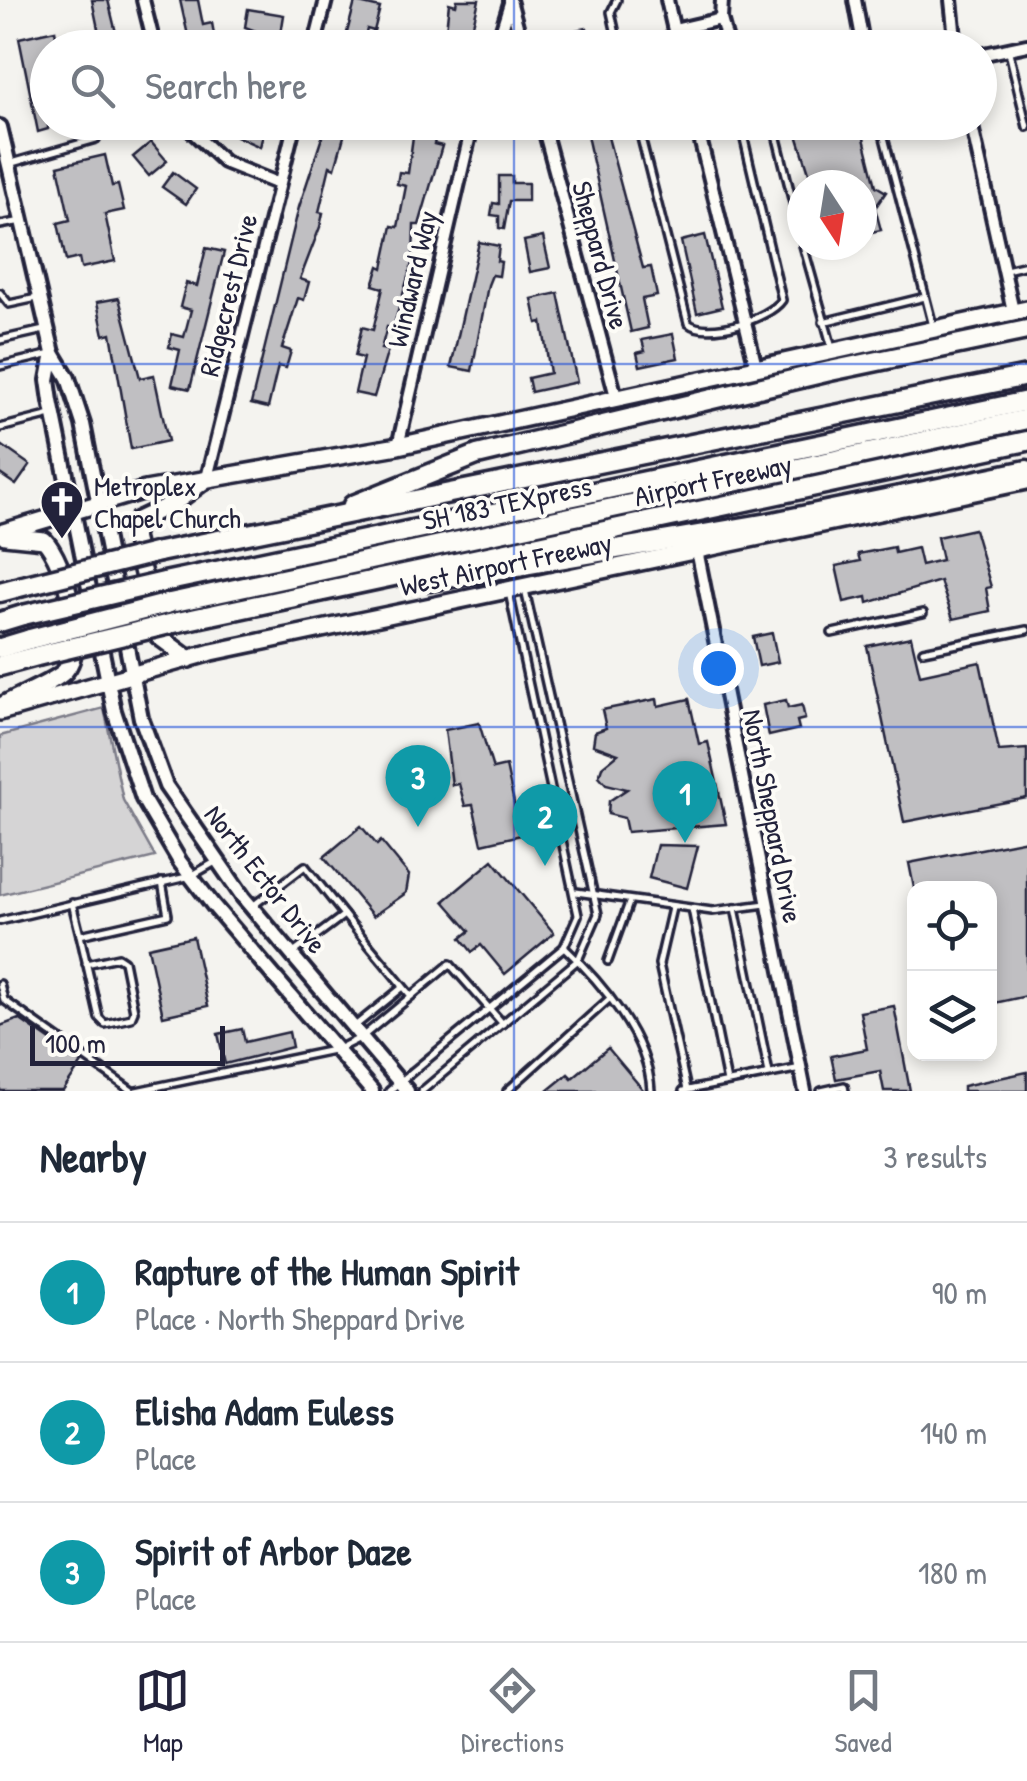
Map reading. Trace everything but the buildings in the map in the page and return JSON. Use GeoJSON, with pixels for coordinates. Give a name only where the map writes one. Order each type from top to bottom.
{"type":"FeatureCollection","features":[{"type":"Feature","properties":{"kind":"highway"},"geometry":{"type":"LineString","coordinates":[[316,521],[477,455],[830,371],[1027,330]]}},
{"type":"Feature","properties":{"kind":"highway","name":"Airport Freeway"},"geometry":{"type":"LineString","coordinates":[[9,590],[159,552],[1027,376]]}},
{"type":"Feature","properties":{"kind":"highway","name":"SH 183 TEXpress"},"geometry":{"type":"LineString","coordinates":[[0,622],[164,582],[1027,401]]}},
{"type":"Feature","properties":{"kind":"highway","name":"SH 183 TEXpress"},"geometry":{"type":"LineString","coordinates":[[0,648],[33,648],[170,603],[1027,419]]}},
{"type":"Feature","properties":{"kind":"highway","name":"Airport Freeway"},"geometry":{"type":"LineString","coordinates":[[0,666],[33,648],[178,622],[1027,441]]}},
{"type":"Feature","properties":{"kind":"highway"},"geometry":{"type":"LineString","coordinates":[[178,622],[256,616],[540,560],[768,523],[1027,470]]}},
{"type":"Feature","properties":{"kind":"main road"},"geometry":{"type":"LineString","coordinates":[[0,535],[99,502],[207,478],[398,446],[1020,310]]}},
{"type":"Feature","properties":{"kind":"main road"},"geometry":{"type":"LineString","coordinates":[[189,659],[158,636],[134,536],[138,520],[176,502],[207,478]]}},
{"type":"Feature","properties":{"kind":"main road","name":"West Airport Freeway"},"geometry":{"type":"LineString","coordinates":[[0,710],[189,659],[1027,482]]}},
{"type":"Feature","properties":{"kind":"main road"},"geometry":{"type":"LineString","coordinates":[[0,535],[44,540],[58,553],[76,634],[72,657],[62,674],[0,710]]}},
{"type":"Feature","properties":{"kind":"street"},"geometry":{"type":"LineString","coordinates":[[143,0],[150,30]]}},
{"type":"Feature","properties":{"kind":"street"},"geometry":{"type":"LineString","coordinates":[[318,30],[326,0]]}},
{"type":"Feature","properties":{"kind":"street"},"geometry":{"type":"LineString","coordinates":[[667,0],[674,30],[721,20]]}},
{"type":"Feature","properties":{"kind":"street"},"geometry":{"type":"LineString","coordinates":[[722,0],[724,30]]}},
{"type":"Feature","properties":{"kind":"street"},"geometry":{"type":"LineString","coordinates":[[855,0],[861,30]]}},
{"type":"Feature","properties":{"kind":"street"},"geometry":{"type":"LineString","coordinates":[[951,0],[954,30]]}},
{"type":"Feature","properties":{"kind":"street"},"geometry":{"type":"LineString","coordinates":[[501,30],[510,1]]}},
{"type":"Feature","properties":{"kind":"street"},"geometry":{"type":"LineString","coordinates":[[510,1],[517,30]]}},
{"type":"Feature","properties":{"kind":"street"},"geometry":{"type":"LineString","coordinates":[[997,51],[1027,45]]}},
{"type":"Feature","properties":{"kind":"street"},"geometry":{"type":"LineString","coordinates":[[0,127],[2,149],[9,164],[53,354]]}},
{"type":"Feature","properties":{"kind":"street"},"geometry":{"type":"LineString","coordinates":[[201,140],[224,162],[279,184]]}},
{"type":"Feature","properties":{"kind":"street","name":"Ridgecrest Drive"},"geometry":{"type":"LineString","coordinates":[[207,478],[290,140]]}},
{"type":"Feature","properties":{"kind":"street","name":"Windward Way"},"geometry":{"type":"LineString","coordinates":[[398,446],[469,140]]}},
{"type":"Feature","properties":{"kind":"street","name":"Sheppard Drive"},"geometry":{"type":"LineString","coordinates":[[547,140],[618,400]]}},
{"type":"Feature","properties":{"kind":"street"},"geometry":{"type":"LineString","coordinates":[[700,140],[756,368]]}},
{"type":"Feature","properties":{"kind":"street"},"geometry":{"type":"LineString","coordinates":[[975,140],[1004,270],[1020,310]]}},
{"type":"Feature","properties":{"kind":"street","name":"North Ector Drive"},"geometry":{"type":"LineString","coordinates":[[53,354],[48,380],[54,414],[108,680],[136,782],[190,876],[372,1091]]}},
{"type":"Feature","properties":{"kind":"street","name":"North Ector Drive"},"geometry":{"type":"LineString","coordinates":[[53,354],[68,378],[83,424],[132,672],[151,753],[166,786],[252,907],[358,1032],[398,1088]]}},
{"type":"Feature","properties":{"kind":"street","name":"North Sheppard Drive"},"geometry":{"type":"LineString","coordinates":[[697,550],[805,1091]]}},
{"type":"Feature","properties":{"kind":"street"},"geometry":{"type":"LineString","coordinates":[[269,970],[292,954]]}},
{"type":"Feature","properties":{"kind":"lane"},"geometry":{"type":"LineString","coordinates":[[615,30],[611,12],[617,0]]}},
{"type":"Feature","properties":{"kind":"lane"},"geometry":{"type":"LineString","coordinates":[[1008,49],[1027,127]]}},
{"type":"Feature","properties":{"kind":"lane"},"geometry":{"type":"LineString","coordinates":[[9,164],[93,140]]}},
{"type":"Feature","properties":{"kind":"lane"},"geometry":{"type":"LineString","coordinates":[[642,140],[688,323],[706,329],[769,313],[778,306],[782,295],[744,140]]}},
{"type":"Feature","properties":{"kind":"lane"},"geometry":{"type":"LineString","coordinates":[[778,140],[787,178]]}},
{"type":"Feature","properties":{"kind":"lane"},"geometry":{"type":"LineString","coordinates":[[885,140],[934,329]]}},
{"type":"Feature","properties":{"kind":"lane"},"geometry":{"type":"LineString","coordinates":[[0,225],[22,221]]}},
{"type":"Feature","properties":{"kind":"lane"},"geometry":{"type":"LineString","coordinates":[[807,260],[832,350]]}},
{"type":"Feature","properties":{"kind":"lane"},"geometry":{"type":"LineString","coordinates":[[1004,270],[1027,265]]}},
{"type":"Feature","properties":{"kind":"lane"},"geometry":{"type":"LineString","coordinates":[[0,293],[9,304],[40,298]]}},
{"type":"Feature","properties":{"kind":"lane"},"geometry":{"type":"LineString","coordinates":[[822,322],[925,297]]}},
{"type":"Feature","properties":{"kind":"lane"},"geometry":{"type":"LineString","coordinates":[[0,340],[47,330]]}},
{"type":"Feature","properties":{"kind":"lane"},"geometry":{"type":"LineString","coordinates":[[0,366],[53,354]]}},
{"type":"Feature","properties":{"kind":"lane"},"geometry":{"type":"LineString","coordinates":[[0,428],[54,414]]}},
{"type":"Feature","properties":{"kind":"lane"},"geometry":{"type":"LineString","coordinates":[[422,1091],[578,960],[598,914],[555,722],[516,587]]}},
{"type":"Feature","properties":{"kind":"lane"},"geometry":{"type":"LineString","coordinates":[[398,1088],[564,947],[578,915],[538,725],[516,587]]}},
{"type":"Feature","properties":{"kind":"lane"},"geometry":{"type":"LineString","coordinates":[[832,633],[923,613]]}},
{"type":"Feature","properties":{"kind":"lane"},"geometry":{"type":"LineString","coordinates":[[923,650],[1027,630]]}},
{"type":"Feature","properties":{"kind":"lane"},"geometry":{"type":"LineString","coordinates":[[538,725],[555,722]]}},
{"type":"Feature","properties":{"kind":"lane"},"geometry":{"type":"LineString","coordinates":[[0,921],[190,876],[217,861]]}},
{"type":"Feature","properties":{"kind":"lane"},"geometry":{"type":"LineString","coordinates":[[252,907],[305,866],[411,996]]}},
{"type":"Feature","properties":{"kind":"lane"},"geometry":{"type":"LineString","coordinates":[[80,934],[168,914],[162,882]]}},
{"type":"Feature","properties":{"kind":"lane"},"geometry":{"type":"LineString","coordinates":[[576,892],[692,910],[768,904]]}},
{"type":"Feature","properties":{"kind":"lane"},"geometry":{"type":"LineString","coordinates":[[608,961],[630,902]]}},
{"type":"Feature","properties":{"kind":"lane"},"geometry":{"type":"LineString","coordinates":[[72,903],[80,934],[86,964],[99,1018],[105,1024],[131,1018],[134,1011],[124,962],[118,957],[86,964]]}},
{"type":"Feature","properties":{"kind":"lane"},"geometry":{"type":"LineString","coordinates":[[672,908],[659,958],[685,1091],[800,1068]]}},
{"type":"Feature","properties":{"kind":"lane"},"geometry":{"type":"LineString","coordinates":[[734,908],[769,1073]]}},
{"type":"Feature","properties":{"kind":"lane"},"geometry":{"type":"LineString","coordinates":[[692,910],[727,1082]]}},
{"type":"Feature","properties":{"kind":"lane"},"geometry":{"type":"LineString","coordinates":[[292,954],[344,915]]}},
{"type":"Feature","properties":{"kind":"lane"},"geometry":{"type":"LineString","coordinates":[[564,947],[608,1000],[644,1054],[651,1091]]}},
{"type":"Feature","properties":{"kind":"lane"},"geometry":{"type":"LineString","coordinates":[[358,1032],[450,964],[503,1024]]}},
{"type":"Feature","properties":{"kind":"lane"},"geometry":{"type":"LineString","coordinates":[[0,984],[2,1003],[134,1091],[338,1050],[403,987]]}},
{"type":"Feature","properties":{"kind":"lane"},"geometry":{"type":"LineString","coordinates":[[506,1091],[608,1000]]}},
{"type":"Feature","properties":{"kind":"lane"},"geometry":{"type":"LineString","coordinates":[[820,1091],[844,1086],[846,1091]]}},
{"type":"Feature","properties":{"kind":"shaded area"},"geometry":{"type":"Polygon","coordinates":[[[104,708],[123,800],[155,857],[0,895],[0,736],[104,708]]]}},
{"type":"Feature","properties":{"kind":"place","name":"Metroplex Chapel Church"},"geometry":{"type":"Point","coordinates":[62,540]}},
{"type":"Feature","properties":{"kind":"place","name":"Spirit of Arbor Daze"},"geometry":{"type":"Point","coordinates":[418,827]}},
{"type":"Feature","properties":{"kind":"place","name":"Rapture of the Human Spirit"},"geometry":{"type":"Point","coordinates":[685,843]}},
{"type":"Feature","properties":{"kind":"place","name":"Elisha Adam Euless"},"geometry":{"type":"Point","coordinates":[545,866]}}]}
